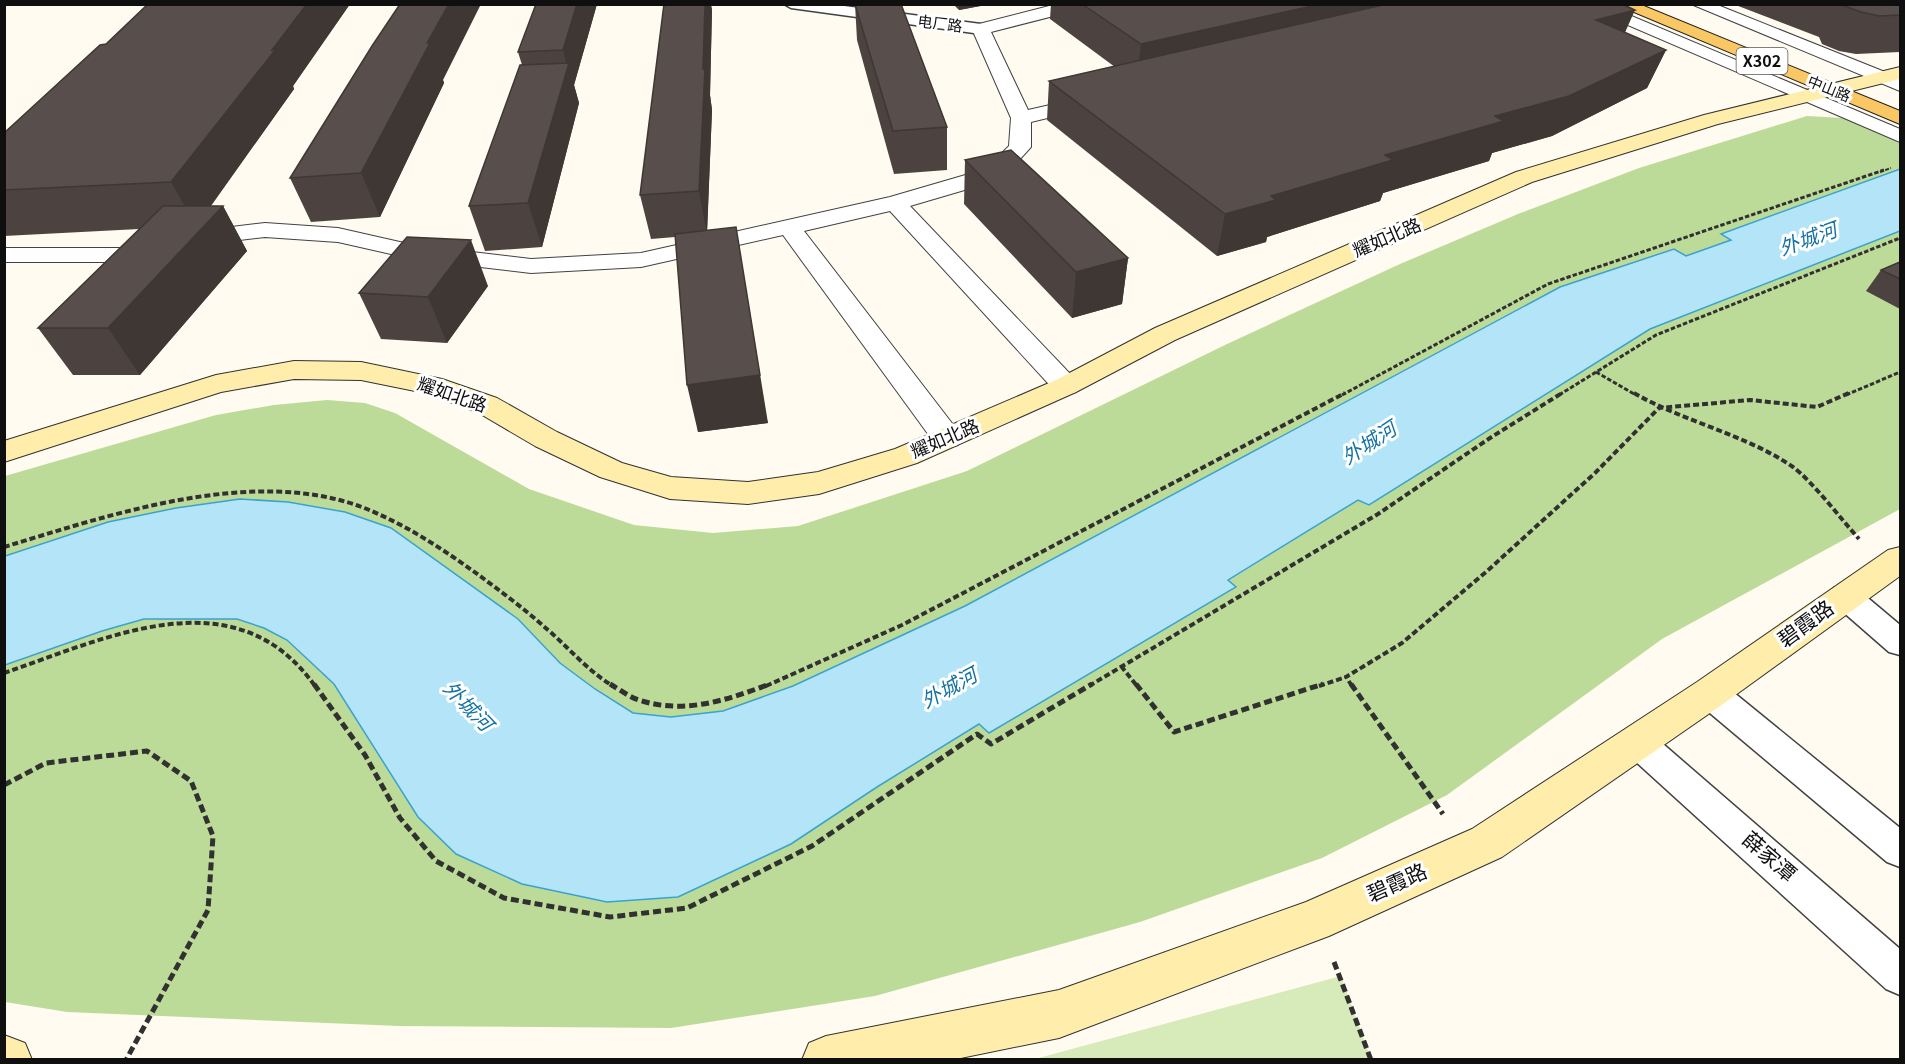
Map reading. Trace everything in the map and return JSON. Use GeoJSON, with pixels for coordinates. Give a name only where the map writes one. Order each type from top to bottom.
{"type":"FeatureCollection","features":[{"type":"Feature","properties":{"kind":"main road","name":"中山路"},"geometry":{"type":"LineString","coordinates":[[1623,4],[1897,128]]}},
{"type":"Feature","properties":{"kind":"main road","name":"中山路"},"geometry":{"type":"LineString","coordinates":[[1664,4],[1870,79],[1900,98]]}},
{"type":"Feature","properties":{"kind":"street"},"geometry":{"type":"LineString","coordinates":[[4,255],[128,255],[190,239],[265,230],[338,235],[413,252],[531,266],[641,260],[895,203],[994,174],[1020,147],[1021,118],[981,29],[1079,4]]}},
{"type":"Feature","properties":{"kind":"street"},"geometry":{"type":"LineString","coordinates":[[1587,4],[1816,92],[1897,128]]}},
{"type":"Feature","properties":{"kind":"street"},"geometry":{"type":"LineString","coordinates":[[1699,4],[1870,79],[1900,84]]}},
{"type":"Feature","properties":{"kind":"street","name":"耀如北路"},"geometry":{"type":"LineString","coordinates":[[4,452],[216,384],[294,370],[361,370],[432,386],[487,405],[546,439],[611,470],[670,488],[748,493],[819,483],[906,456],[1066,386],[1165,334],[1524,177],[1578,159],[1816,92],[1900,73]]}},
{"type":"Feature","properties":{"kind":"street"},"geometry":{"type":"LineString","coordinates":[[1021,118],[1114,96]]}},
{"type":"Feature","properties":{"kind":"street"},"geometry":{"type":"LineString","coordinates":[[895,203],[1066,386]]}},
{"type":"Feature","properties":{"kind":"street"},"geometry":{"type":"LineString","coordinates":[[789,227],[947,438]]}},
{"type":"Feature","properties":{"kind":"street","name":"碧霞路"},"geometry":{"type":"LineString","coordinates":[[826,1059],[1059,1014],[1312,921],[1469,852],[1487,843],[1710,693],[1893,564]]}},
{"type":"Feature","properties":{"kind":"lane","name":"电厂路"},"geometry":{"type":"LineString","coordinates":[[791,4],[981,29]]}},
{"type":"Feature","properties":{"kind":"lane"},"geometry":{"type":"LineString","coordinates":[[1845,596],[1900,643]]}},
{"type":"Feature","properties":{"kind":"lane"},"geometry":{"type":"LineString","coordinates":[[1710,693],[1900,850]]}},
{"type":"Feature","properties":{"kind":"lane","name":"薛家潭"},"geometry":{"type":"LineString","coordinates":[[1636,741],[1900,975]]}},
{"type":"Feature","properties":{"kind":"path"},"geometry":{"type":"LineString","coordinates":[[4,673],[137,628],[193,622],[235,626],[269,642],[299,663],[364,755],[400,818],[436,861],[504,898],[610,917],[687,908],[812,846],[976,734],[991,744],[1378,514],[1490,438],[1656,335],[1900,238]]}},
{"type":"Feature","properties":{"kind":"path"},"geometry":{"type":"LineString","coordinates":[[1596,372],[1659,408],[1733,436],[1794,468],[1893,564]]}},
{"type":"Feature","properties":{"kind":"path"},"geometry":{"type":"LineString","coordinates":[[1121,666],[1174,732],[1346,677],[1402,643],[1486,572],[1595,473],[1659,408],[1750,400],[1817,406],[1900,372]]}},
{"type":"Feature","properties":{"kind":"path"},"geometry":{"type":"LineString","coordinates":[[1346,677],[1469,852]]}},
{"type":"Feature","properties":{"kind":"path"},"geometry":{"type":"LineString","coordinates":[[4,785],[46,762],[147,751],[191,781],[213,836],[208,910],[126,1059]]}},
{"type":"Feature","properties":{"kind":"path"},"geometry":{"type":"LineString","coordinates":[[1312,921],[1341,976],[1371,1059]]}},
{"type":"Feature","properties":{"kind":"green space"},"geometry":{"type":"Polygon","coordinates":[[[1807,116],[1843,118],[1900,143],[1900,169],[1722,233],[1732,240],[1686,256],[1560,287],[965,606],[793,686],[723,711],[671,717],[633,713],[560,663],[518,619],[391,528],[345,512],[288,502],[240,499],[176,508],[108,522],[5,556],[5,476],[216,415],[274,405],[327,400],[365,403],[395,413],[529,489],[634,525],[713,533],[798,526],[967,471],[1227,344],[1400,264],[1518,214],[1639,168],[1807,116]]]}},
{"type":"Feature","properties":{"kind":"green space"},"geometry":{"type":"Polygon","coordinates":[[[1900,231],[1900,509],[1662,639],[1447,795],[1322,858],[1140,922],[875,996],[671,1028],[399,1026],[67,1012],[5,1002],[4,665],[144,619],[237,619],[264,628],[287,640],[334,684],[418,817],[791,844],[979,724],[989,733],[1235,587],[1228,581],[1358,500],[1369,505],[1650,329],[1900,231]]]}},
{"type":"Feature","properties":{"kind":"green space"},"geometry":{"type":"Polygon","coordinates":[[[1341,976],[1371,1059],[1035,1059],[1341,976]]]}},
{"type":"Feature","properties":{"kind":"water","name":"外城河"},"geometry":{"type":"Polygon","coordinates":[[[1900,169],[1900,231],[1650,329],[1369,505],[1358,500],[1228,580],[1236,587],[989,733],[979,724],[791,844],[678,897],[607,902],[522,884],[456,854],[418,817],[334,684],[287,640],[264,628],[237,619],[144,619],[102,631],[5,665],[5,556],[108,522],[176,508],[240,499],[288,502],[345,512],[391,528],[518,619],[560,663],[633,713],[671,717],[723,711],[793,686],[965,606],[1560,287],[1674,249],[1686,256],[1731,240],[1721,234],[1900,169]]]}},
{"type":"Feature","properties":{"kind":"building"},"geometry":{"type":"Polygon","coordinates":[[[148,4],[307,4],[272,50],[276,49],[171,182],[4,190],[4,133],[148,4]]]}},
{"type":"Feature","properties":{"kind":"building"},"geometry":{"type":"Polygon","coordinates":[[[400,4],[449,4],[361,173],[290,178],[372,46],[400,4]]]}},
{"type":"Feature","properties":{"kind":"building"},"geometry":{"type":"Polygon","coordinates":[[[536,4],[577,4],[563,50],[518,52],[536,4]]]}},
{"type":"Feature","properties":{"kind":"building"},"geometry":{"type":"Polygon","coordinates":[[[664,4],[705,4],[703,69],[705,69],[699,191],[640,195],[664,4]]]}},
{"type":"Feature","properties":{"kind":"building"},"geometry":{"type":"Polygon","coordinates":[[[855,4],[901,4],[947,127],[893,131],[855,4]]]}},
{"type":"Feature","properties":{"kind":"building"},"geometry":{"type":"Polygon","coordinates":[[[1082,4],[1321,4],[1141,44],[1082,4]]]}},
{"type":"Feature","properties":{"kind":"building"},"geometry":{"type":"Polygon","coordinates":[[[1387,4],[1622,4],[1635,10],[1596,20],[1666,50],[1569,96],[1495,116],[1504,121],[1385,155],[1393,160],[1271,196],[1276,200],[1225,214],[1049,81],[1387,4]]]}},
{"type":"Feature","properties":{"kind":"building"},"geometry":{"type":"Polygon","coordinates":[[[1843,4],[1900,4],[1900,15],[1879,16],[1861,12],[1843,4]]]}},
{"type":"Feature","properties":{"kind":"building"},"geometry":{"type":"Polygon","coordinates":[[[569,63],[528,203],[469,206],[520,65],[569,63]]]}},
{"type":"Feature","properties":{"kind":"building"},"geometry":{"type":"Polygon","coordinates":[[[1011,150],[1128,258],[1076,272],[965,160],[1011,150]]]}},
{"type":"Feature","properties":{"kind":"building"},"geometry":{"type":"Polygon","coordinates":[[[163,206],[223,206],[108,328],[38,328],[163,206]]]}},
{"type":"Feature","properties":{"kind":"building"},"geometry":{"type":"Polygon","coordinates":[[[736,227],[760,375],[687,385],[675,234],[736,227]]]}},
{"type":"Feature","properties":{"kind":"building"},"geometry":{"type":"Polygon","coordinates":[[[407,237],[471,240],[428,297],[359,293],[407,237]]]}},
{"type":"Feature","properties":{"kind":"building"},"geometry":{"type":"Polygon","coordinates":[[[1900,262],[1900,279],[1881,270],[1900,262]]]}}]}
